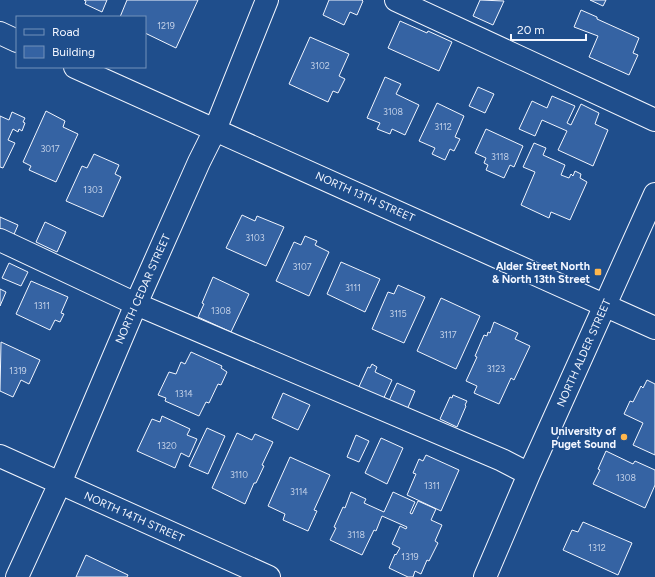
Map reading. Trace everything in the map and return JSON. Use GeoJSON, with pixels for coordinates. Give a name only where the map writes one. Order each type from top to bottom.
{"type":"FeatureCollection","features":[{"type":"Feature","properties":{"kind":"street","name":"NORTH CEDAR STREET"},"geometry":{"type":"LineString","coordinates":[[17,577],[60,483],[136,304],[199,162],[215,130],[267,0]]}},
{"type":"Feature","properties":{"kind":"street"},"geometry":{"type":"LineString","coordinates":[[396,0],[655,120]]}},
{"type":"Feature","properties":{"kind":"street"},"geometry":{"type":"LineString","coordinates":[[0,33],[16,41]]}},
{"type":"Feature","properties":{"kind":"street","name":"NORTH 13TH STREET"},"geometry":{"type":"LineString","coordinates":[[78,68],[655,328]]}},
{"type":"Feature","properties":{"kind":"street","name":"NORTH ALDER STREET"},"geometry":{"type":"LineString","coordinates":[[485,577],[529,474],[606,306],[655,194]]}},
{"type":"Feature","properties":{"kind":"street"},"geometry":{"type":"LineString","coordinates":[[0,240],[136,304],[502,460],[529,474]]}},
{"type":"Feature","properties":{"kind":"street","name":"NORTH 14TH STREET"},"geometry":{"type":"LineString","coordinates":[[0,456],[269,577]]}},
{"type":"Feature","properties":{"kind":"building"},"geometry":{"type":"Polygon","coordinates":[[[84,0],[107,0],[102,12],[85,4],[86,1],[84,0]]]}},
{"type":"Feature","properties":{"kind":"building"},"geometry":{"type":"Polygon","coordinates":[[[127,0],[198,0],[176,48],[146,33],[146,16],[120,16],[127,0]]]}},
{"type":"Feature","properties":{"kind":"building"},"geometry":{"type":"Polygon","coordinates":[[[329,0],[363,1],[357,15],[350,12],[344,25],[323,15],[329,0]]]}},
{"type":"Feature","properties":{"kind":"building"},"geometry":{"type":"Polygon","coordinates":[[[480,0],[504,1],[493,25],[473,16],[480,0]]]}},
{"type":"Feature","properties":{"kind":"building"},"geometry":{"type":"Polygon","coordinates":[[[590,0],[606,0],[603,6],[590,0]]]}},
{"type":"Feature","properties":{"kind":"building"},"geometry":{"type":"Polygon","coordinates":[[[581,10],[639,38],[633,53],[638,55],[629,75],[589,57],[598,36],[574,27],[581,10]]]}},
{"type":"Feature","properties":{"kind":"building"},"geometry":{"type":"Polygon","coordinates":[[[400,21],[427,33],[428,31],[452,42],[439,71],[388,48],[400,21]]]}},
{"type":"Feature","properties":{"kind":"building"},"geometry":{"type":"Polygon","coordinates":[[[310,37],[349,54],[339,76],[345,79],[338,93],[333,91],[328,102],[289,84],[310,37]]]}},
{"type":"Feature","properties":{"kind":"building"},"geometry":{"type":"Polygon","coordinates":[[[385,77],[401,84],[396,94],[419,105],[405,135],[392,129],[390,134],[377,129],[380,123],[367,118],[385,77]]]}},
{"type":"Feature","properties":{"kind":"building"},"geometry":{"type":"Polygon","coordinates":[[[478,87],[494,94],[485,113],[469,106],[478,87]]]}},
{"type":"Feature","properties":{"kind":"building"},"geometry":{"type":"Polygon","coordinates":[[[552,96],[575,106],[567,123],[571,125],[581,104],[599,113],[595,124],[608,130],[593,166],[558,150],[567,131],[542,120],[535,136],[519,129],[532,101],[547,108],[552,96]]]}},
{"type":"Feature","properties":{"kind":"building"},"geometry":{"type":"Polygon","coordinates":[[[437,103],[464,116],[455,137],[460,139],[454,151],[450,149],[445,160],[432,154],[435,148],[419,141],[437,103]]]}},
{"type":"Feature","properties":{"kind":"building"},"geometry":{"type":"Polygon","coordinates":[[[46,111],[65,121],[63,127],[78,134],[56,182],[29,170],[31,166],[23,162],[46,111]]]}},
{"type":"Feature","properties":{"kind":"building"},"geometry":{"type":"Polygon","coordinates":[[[12,112],[25,118],[23,122],[25,123],[22,131],[19,129],[18,132],[13,129],[8,140],[15,143],[3,168],[0,167],[0,116],[9,120],[12,112]]]}},
{"type":"Feature","properties":{"kind":"building"},"geometry":{"type":"Polygon","coordinates":[[[486,129],[523,146],[514,167],[510,165],[504,178],[486,170],[488,165],[484,163],[486,158],[475,153],[486,129]]]}},
{"type":"Feature","properties":{"kind":"building"},"geometry":{"type":"Polygon","coordinates":[[[534,143],[546,148],[543,155],[565,165],[561,175],[569,178],[571,174],[573,176],[575,171],[581,174],[580,178],[587,182],[570,220],[551,212],[549,218],[521,205],[535,172],[523,167],[534,143]]]}},
{"type":"Feature","properties":{"kind":"building"},"geometry":{"type":"Polygon","coordinates":[[[94,154],[119,165],[115,174],[121,177],[103,217],[66,201],[82,166],[87,168],[94,154]]]}},
{"type":"Feature","properties":{"kind":"building"},"geometry":{"type":"Polygon","coordinates":[[[242,215],[255,221],[257,216],[284,227],[266,266],[226,248],[242,215]]]}},
{"type":"Feature","properties":{"kind":"building"},"geometry":{"type":"Polygon","coordinates":[[[0,217],[18,225],[12,239],[0,233],[0,217]]]}},
{"type":"Feature","properties":{"kind":"building"},"geometry":{"type":"Polygon","coordinates":[[[45,222],[66,232],[57,252],[36,242],[45,222]]]}},
{"type":"Feature","properties":{"kind":"building"},"geometry":{"type":"Polygon","coordinates":[[[305,236],[317,241],[315,245],[329,252],[309,296],[276,281],[294,242],[301,245],[305,236]]]}},
{"type":"Feature","properties":{"kind":"building"},"geometry":{"type":"Polygon","coordinates":[[[341,262],[380,279],[365,312],[327,294],[341,262]]]}},
{"type":"Feature","properties":{"kind":"building"},"geometry":{"type":"Polygon","coordinates":[[[9,263],[28,272],[21,286],[2,278],[9,263]]]}},
{"type":"Feature","properties":{"kind":"building"},"geometry":{"type":"Polygon","coordinates":[[[213,277],[249,294],[231,332],[198,317],[213,277]]]}},
{"type":"Feature","properties":{"kind":"building"},"geometry":{"type":"Polygon","coordinates":[[[31,281],[68,297],[61,313],[64,314],[60,322],[55,320],[50,330],[16,314],[31,281]]]}},
{"type":"Feature","properties":{"kind":"building"},"geometry":{"type":"Polygon","coordinates":[[[398,285],[425,297],[404,343],[372,329],[388,292],[394,294],[398,285]]]}},
{"type":"Feature","properties":{"kind":"building"},"geometry":{"type":"Polygon","coordinates":[[[0,289],[6,292],[0,306],[0,289]]]}},
{"type":"Feature","properties":{"kind":"building"},"geometry":{"type":"Polygon","coordinates":[[[441,298],[480,316],[456,369],[417,351],[441,298]]]}},
{"type":"Feature","properties":{"kind":"building"},"geometry":{"type":"Polygon","coordinates":[[[494,322],[518,333],[515,339],[530,346],[514,380],[511,378],[499,404],[474,393],[477,386],[466,381],[477,357],[475,356],[484,335],[487,336],[488,332],[490,333],[494,322]]]}},
{"type":"Feature","properties":{"kind":"building"},"geometry":{"type":"Polygon","coordinates":[[[1,342],[40,360],[29,384],[21,380],[13,397],[0,391],[1,342]]]}},
{"type":"Feature","properties":{"kind":"building"},"geometry":{"type":"Polygon","coordinates":[[[191,352],[222,366],[221,368],[227,372],[221,385],[218,384],[209,403],[206,402],[199,416],[165,401],[166,398],[158,395],[169,372],[176,374],[181,362],[185,364],[191,352]]]}},
{"type":"Feature","properties":{"kind":"building"},"geometry":{"type":"Polygon","coordinates":[[[372,364],[377,367],[375,372],[392,380],[382,402],[357,391],[368,367],[370,368],[372,364]]]}},
{"type":"Feature","properties":{"kind":"building"},"geometry":{"type":"Polygon","coordinates":[[[647,380],[655,384],[655,455],[633,445],[643,423],[624,414],[630,401],[633,402],[641,386],[643,388],[647,380]]]}},
{"type":"Feature","properties":{"kind":"building"},"geometry":{"type":"Polygon","coordinates":[[[397,383],[415,391],[406,412],[388,403],[397,383]]]}},
{"type":"Feature","properties":{"kind":"building"},"geometry":{"type":"Polygon","coordinates":[[[283,393],[310,405],[298,430],[272,418],[283,393]]]}},
{"type":"Feature","properties":{"kind":"building"},"geometry":{"type":"Polygon","coordinates":[[[453,395],[467,401],[457,427],[440,419],[450,397],[452,398],[453,395]]]}},
{"type":"Feature","properties":{"kind":"building"},"geometry":{"type":"Polygon","coordinates":[[[162,416],[190,429],[187,435],[197,439],[189,457],[181,453],[175,468],[137,451],[152,419],[160,422],[162,416]]]}},
{"type":"Feature","properties":{"kind":"building"},"geometry":{"type":"Polygon","coordinates":[[[207,428],[225,436],[208,474],[189,466],[207,428]]]}},
{"type":"Feature","properties":{"kind":"building"},"geometry":{"type":"Polygon","coordinates":[[[237,433],[252,440],[255,434],[273,442],[262,465],[264,466],[256,483],[254,483],[245,504],[212,488],[237,433]]]}},
{"type":"Feature","properties":{"kind":"building"},"geometry":{"type":"Polygon","coordinates":[[[356,435],[369,441],[359,462],[347,457],[356,435]]]}},
{"type":"Feature","properties":{"kind":"building"},"geometry":{"type":"Polygon","coordinates":[[[381,438],[403,448],[387,484],[365,473],[381,438]]]}},
{"type":"Feature","properties":{"kind":"building"},"geometry":{"type":"Polygon","coordinates":[[[606,451],[633,464],[635,461],[655,470],[655,485],[645,508],[593,484],[600,470],[598,469],[606,451]]]}},
{"type":"Feature","properties":{"kind":"building"},"geometry":{"type":"Polygon","coordinates":[[[426,455],[459,470],[441,511],[407,495],[416,474],[413,473],[419,459],[423,461],[426,455]]]}},
{"type":"Feature","properties":{"kind":"building"},"geometry":{"type":"Polygon","coordinates":[[[290,457],[330,475],[314,510],[317,511],[308,531],[283,520],[285,514],[268,506],[290,457]]]}},
{"type":"Feature","properties":{"kind":"building"},"geometry":{"type":"Polygon","coordinates":[[[351,492],[366,499],[364,503],[384,512],[393,492],[415,502],[410,513],[412,514],[418,501],[436,509],[431,520],[442,525],[435,541],[438,543],[429,561],[427,560],[421,574],[415,571],[413,577],[408,577],[389,568],[395,554],[396,555],[400,548],[392,544],[400,526],[406,529],[407,527],[382,516],[376,531],[374,530],[362,555],[330,540],[336,528],[334,527],[343,507],[345,508],[351,492]]]}},
{"type":"Feature","properties":{"kind":"building"},"geometry":{"type":"Polygon","coordinates":[[[583,522],[632,543],[618,575],[563,550],[572,530],[578,532],[583,522]]]}},
{"type":"Feature","properties":{"kind":"building"},"geometry":{"type":"Polygon","coordinates":[[[86,555],[128,575],[127,577],[76,577],[86,555]]]}},
{"type":"Feature","properties":{"kind":"place","name":"Alder Street North & North 13th Street"},"geometry":{"type":"Point","coordinates":[598,272]}},
{"type":"Feature","properties":{"kind":"place","name":"University of Puget Sound"},"geometry":{"type":"Point","coordinates":[624,437]}}]}
